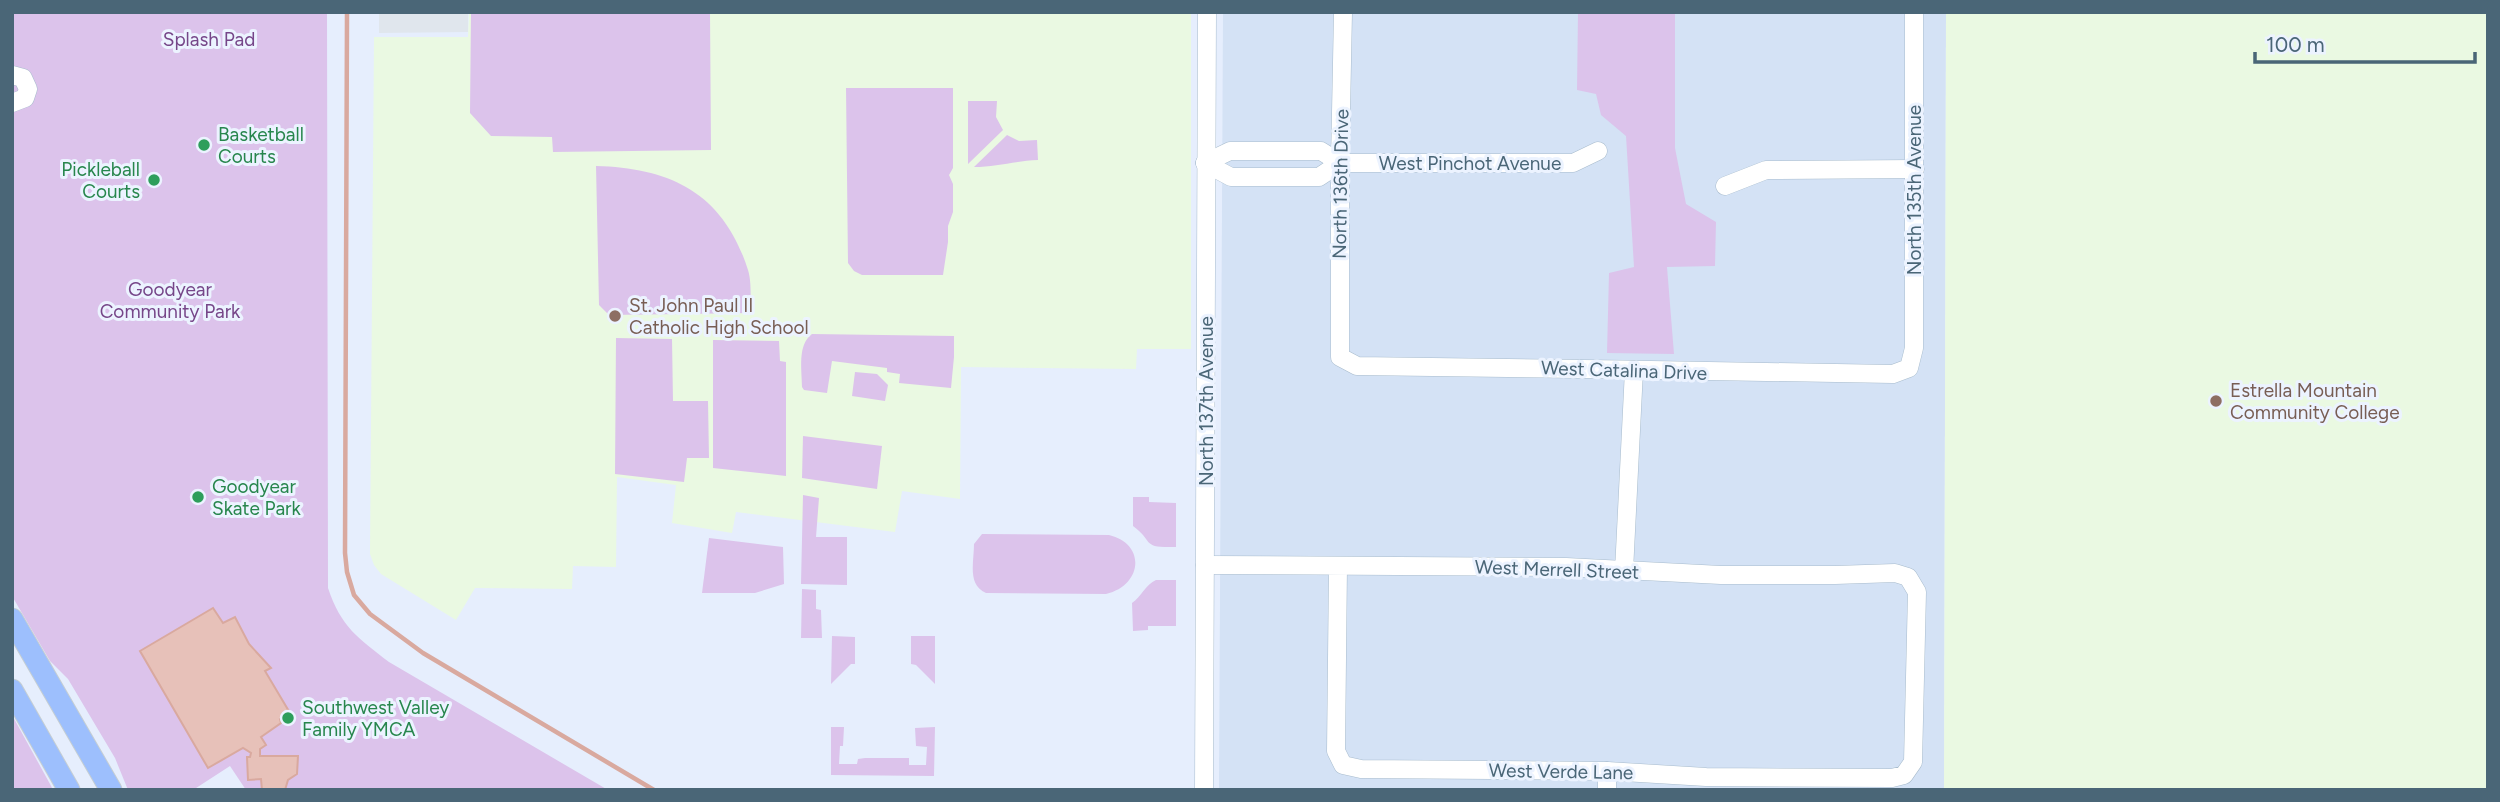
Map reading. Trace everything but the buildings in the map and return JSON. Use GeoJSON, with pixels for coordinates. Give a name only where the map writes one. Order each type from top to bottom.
{"type":"FeatureCollection","features":[{"type":"Feature","properties":{"kind":"main road"},"geometry":{"type":"LineString","coordinates":[[12,619],[111,790]]}},
{"type":"Feature","properties":{"kind":"main road"},"geometry":{"type":"LineString","coordinates":[[12,690],[69,790]]}},
{"type":"Feature","properties":{"kind":"street","name":"North 137th Avenue"},"geometry":{"type":"LineString","coordinates":[[1204,790],[1206,12]]}},
{"type":"Feature","properties":{"kind":"street","name":"North 136th Drive"},"geometry":{"type":"LineString","coordinates":[[1340,357],[1343,12]]}},
{"type":"Feature","properties":{"kind":"street","name":"North 135th Avenue"},"geometry":{"type":"LineString","coordinates":[[1909,368],[1914,348],[1914,12]]}},
{"type":"Feature","properties":{"kind":"street"},"geometry":{"type":"LineString","coordinates":[[12,75],[23,78],[28,89],[25,98],[12,103]]}},
{"type":"Feature","properties":{"kind":"street","name":"West Pinchot Avenue"},"geometry":{"type":"LineString","coordinates":[[1205,163],[1230,151],[1321,151],[1340,163],[1573,163],[1598,151]]}},
{"type":"Feature","properties":{"kind":"street","name":"West Pinchot Avenue"},"geometry":{"type":"LineString","coordinates":[[1205,163],[1231,177],[1319,177],[1340,163]]}},
{"type":"Feature","properties":{"kind":"street"},"geometry":{"type":"LineString","coordinates":[[1725,186],[1766,170],[1915,169]]}},
{"type":"Feature","properties":{"kind":"street","name":"West Catalina Drive"},"geometry":{"type":"LineString","coordinates":[[1340,357],[1357,366],[1893,373],[1909,368]]}},
{"type":"Feature","properties":{"kind":"street"},"geometry":{"type":"LineString","coordinates":[[1624,571],[1634,370]]}},
{"type":"Feature","properties":{"kind":"street","name":"West Merrell Street"},"geometry":{"type":"LineString","coordinates":[[1205,565],[1566,567],[1721,575],[1895,573],[1908,577],[1917,592],[1915,753],[1913,762],[1904,775]]}},
{"type":"Feature","properties":{"kind":"street","name":"West Verde Lane"},"geometry":{"type":"LineString","coordinates":[[1338,566],[1336,751],[1343,765],[1362,769],[1633,771],[1706,777],[1892,778],[1904,775]]}},
{"type":"Feature","properties":{"kind":"street"},"geometry":{"type":"LineString","coordinates":[[1606,790],[1607,771]]}},
{"type":"Feature","properties":{"kind":"street"},"geometry":{"type":"LineString","coordinates":[[1633,771],[1634,790]]}},
{"type":"Feature","properties":{"kind":"shaded area"},"geometry":{"type":"Polygon","coordinates":[[[379,12],[468,12],[468,32],[379,33],[379,12]]]}},
{"type":"Feature","properties":{"kind":"shaded area","name":"St. John Paul II Catholic High School"},"geometry":{"type":"Polygon","coordinates":[[[469,12],[1191,12],[1191,349],[1137,349],[1136,369],[961,367],[960,499],[902,491],[895,532],[736,512],[732,533],[672,523],[676,485],[617,477],[616,567],[573,566],[572,589],[475,588],[456,620],[381,574],[370,554],[374,37],[468,37],[469,12]]]}},
{"type":"Feature","properties":{"kind":"shaded area"},"geometry":{"type":"Polygon","coordinates":[[[1223,12],[1946,12],[1944,790],[1219,790],[1223,12]]]}},
{"type":"Feature","properties":{"kind":"shaded area","name":"Estrella Mountain Community College"},"geometry":{"type":"Polygon","coordinates":[[[1946,12],[2488,12],[2488,790],[1944,790],[1946,12]]]}},
{"type":"Feature","properties":{"kind":"shaded area"},"geometry":{"type":"Polygon","coordinates":[[[213,608],[223,623],[235,617],[249,644],[271,668],[265,671],[290,713],[261,737],[266,745],[260,749],[260,756],[298,756],[297,774],[288,780],[285,790],[262,790],[261,779],[248,780],[247,757],[250,757],[251,753],[243,748],[208,768],[140,651],[213,608]]]}},
{"type":"Feature","properties":{"kind":"green space","name":"Goodyear Community Park"},"geometry":{"type":"Polygon","coordinates":[[[12,12],[327,12],[328,588],[339,613],[352,631],[389,662],[608,790],[246,790],[230,766],[193,790],[128,790],[115,758],[68,679],[50,661],[12,596],[12,12]]]}},
{"type":"Feature","properties":{"kind":"green space"},"geometry":{"type":"Polygon","coordinates":[[[471,12],[710,12],[711,150],[553,152],[552,137],[491,136],[470,113],[471,12]]]}},
{"type":"Feature","properties":{"kind":"green space"},"geometry":{"type":"Polygon","coordinates":[[[1578,12],[1675,12],[1675,148],[1686,204],[1716,222],[1715,266],[1667,267],[1674,354],[1607,353],[1609,273],[1634,267],[1626,136],[1601,115],[1596,94],[1577,90],[1578,12]]]}},
{"type":"Feature","properties":{"kind":"green space"},"geometry":{"type":"Polygon","coordinates":[[[846,88],[953,88],[953,168],[949,175],[953,184],[953,212],[948,226],[943,275],[862,275],[854,271],[848,263],[846,88]]]}},
{"type":"Feature","properties":{"kind":"green space"},"geometry":{"type":"Polygon","coordinates":[[[968,101],[997,101],[996,117],[1003,130],[968,164],[968,101]]]}},
{"type":"Feature","properties":{"kind":"green space"},"geometry":{"type":"Polygon","coordinates":[[[1007,135],[1019,141],[1037,140],[1038,160],[974,167],[1007,135]]]}},
{"type":"Feature","properties":{"kind":"green space"},"geometry":{"type":"Polygon","coordinates":[[[596,166],[648,172],[692,190],[709,204],[725,222],[738,244],[748,270],[751,313],[609,315],[599,305],[596,166]]]}},
{"type":"Feature","properties":{"kind":"green space"},"geometry":{"type":"Polygon","coordinates":[[[812,334],[954,336],[951,388],[899,383],[900,374],[887,372],[887,368],[832,361],[827,393],[804,390],[802,351],[812,334]]]}},
{"type":"Feature","properties":{"kind":"green space"},"geometry":{"type":"Polygon","coordinates":[[[616,338],[672,339],[673,401],[708,401],[709,458],[687,458],[684,482],[615,474],[616,338]]]}},
{"type":"Feature","properties":{"kind":"green space"},"geometry":{"type":"Polygon","coordinates":[[[713,340],[779,341],[780,361],[786,362],[786,476],[713,468],[713,340]]]}},
{"type":"Feature","properties":{"kind":"green space"},"geometry":{"type":"Polygon","coordinates":[[[855,372],[877,374],[888,385],[885,401],[852,396],[855,372]]]}},
{"type":"Feature","properties":{"kind":"green space"},"geometry":{"type":"Polygon","coordinates":[[[803,436],[882,446],[877,489],[802,478],[803,436]]]}},
{"type":"Feature","properties":{"kind":"green space"},"geometry":{"type":"Polygon","coordinates":[[[803,495],[819,498],[816,537],[847,537],[847,585],[801,584],[803,495]]]}},
{"type":"Feature","properties":{"kind":"green space"},"geometry":{"type":"Polygon","coordinates":[[[1133,497],[1149,497],[1149,502],[1176,503],[1176,547],[1152,545],[1133,526],[1133,497]]]}},
{"type":"Feature","properties":{"kind":"green space"},"geometry":{"type":"Polygon","coordinates":[[[982,534],[1109,535],[1130,547],[1135,565],[1133,574],[1118,590],[1106,594],[986,593],[976,584],[973,572],[974,544],[982,534]]]}},
{"type":"Feature","properties":{"kind":"green space"},"geometry":{"type":"Polygon","coordinates":[[[709,538],[783,547],[784,584],[755,593],[702,593],[709,538]]]}},
{"type":"Feature","properties":{"kind":"green space"},"geometry":{"type":"Polygon","coordinates":[[[1156,580],[1176,580],[1176,626],[1148,626],[1148,630],[1133,631],[1132,603],[1156,580]]]}},
{"type":"Feature","properties":{"kind":"green space"},"geometry":{"type":"Polygon","coordinates":[[[802,589],[816,590],[816,609],[821,610],[822,638],[801,638],[802,589]]]}},
{"type":"Feature","properties":{"kind":"green space"},"geometry":{"type":"Polygon","coordinates":[[[832,636],[855,637],[855,664],[851,664],[831,684],[832,636]]]}},
{"type":"Feature","properties":{"kind":"green space"},"geometry":{"type":"Polygon","coordinates":[[[911,636],[935,636],[935,684],[916,665],[911,664],[911,636]]]}},
{"type":"Feature","properties":{"kind":"green space"},"geometry":{"type":"Polygon","coordinates":[[[12,715],[53,790],[14,790],[12,787],[12,715]]]}},
{"type":"Feature","properties":{"kind":"green space"},"geometry":{"type":"Polygon","coordinates":[[[831,727],[844,727],[839,764],[857,764],[858,759],[865,758],[909,758],[909,765],[926,765],[927,747],[916,746],[915,728],[935,727],[934,776],[831,775],[831,727]]]}},
{"type":"Feature","properties":{"kind":"waterway"},"geometry":{"type":"LineString","coordinates":[[347,12],[345,553],[354,595],[370,614],[423,653],[654,790]]}},
{"type":"Feature","properties":{"kind":"place","name":"Basketball Courts"},"geometry":{"type":"Point","coordinates":[204,145]}},
{"type":"Feature","properties":{"kind":"place","name":"Pickleball Courts"},"geometry":{"type":"Point","coordinates":[154,180]}},
{"type":"Feature","properties":{"kind":"place","name":"St. John Paul II Catholic High School"},"geometry":{"type":"Point","coordinates":[615,316]}},
{"type":"Feature","properties":{"kind":"place","name":"Estrella Mountain Community College"},"geometry":{"type":"Point","coordinates":[2216,401]}},
{"type":"Feature","properties":{"kind":"place","name":"Goodyear Skate Park"},"geometry":{"type":"Point","coordinates":[198,497]}},
{"type":"Feature","properties":{"kind":"place","name":"Southwest Valley Family YMCA"},"geometry":{"type":"Point","coordinates":[288,718]}},
{"type":"Feature","properties":{"kind":"park label","name":"Splash Pad"},"geometry":{"type":"Point","coordinates":[209,39]}}]}
